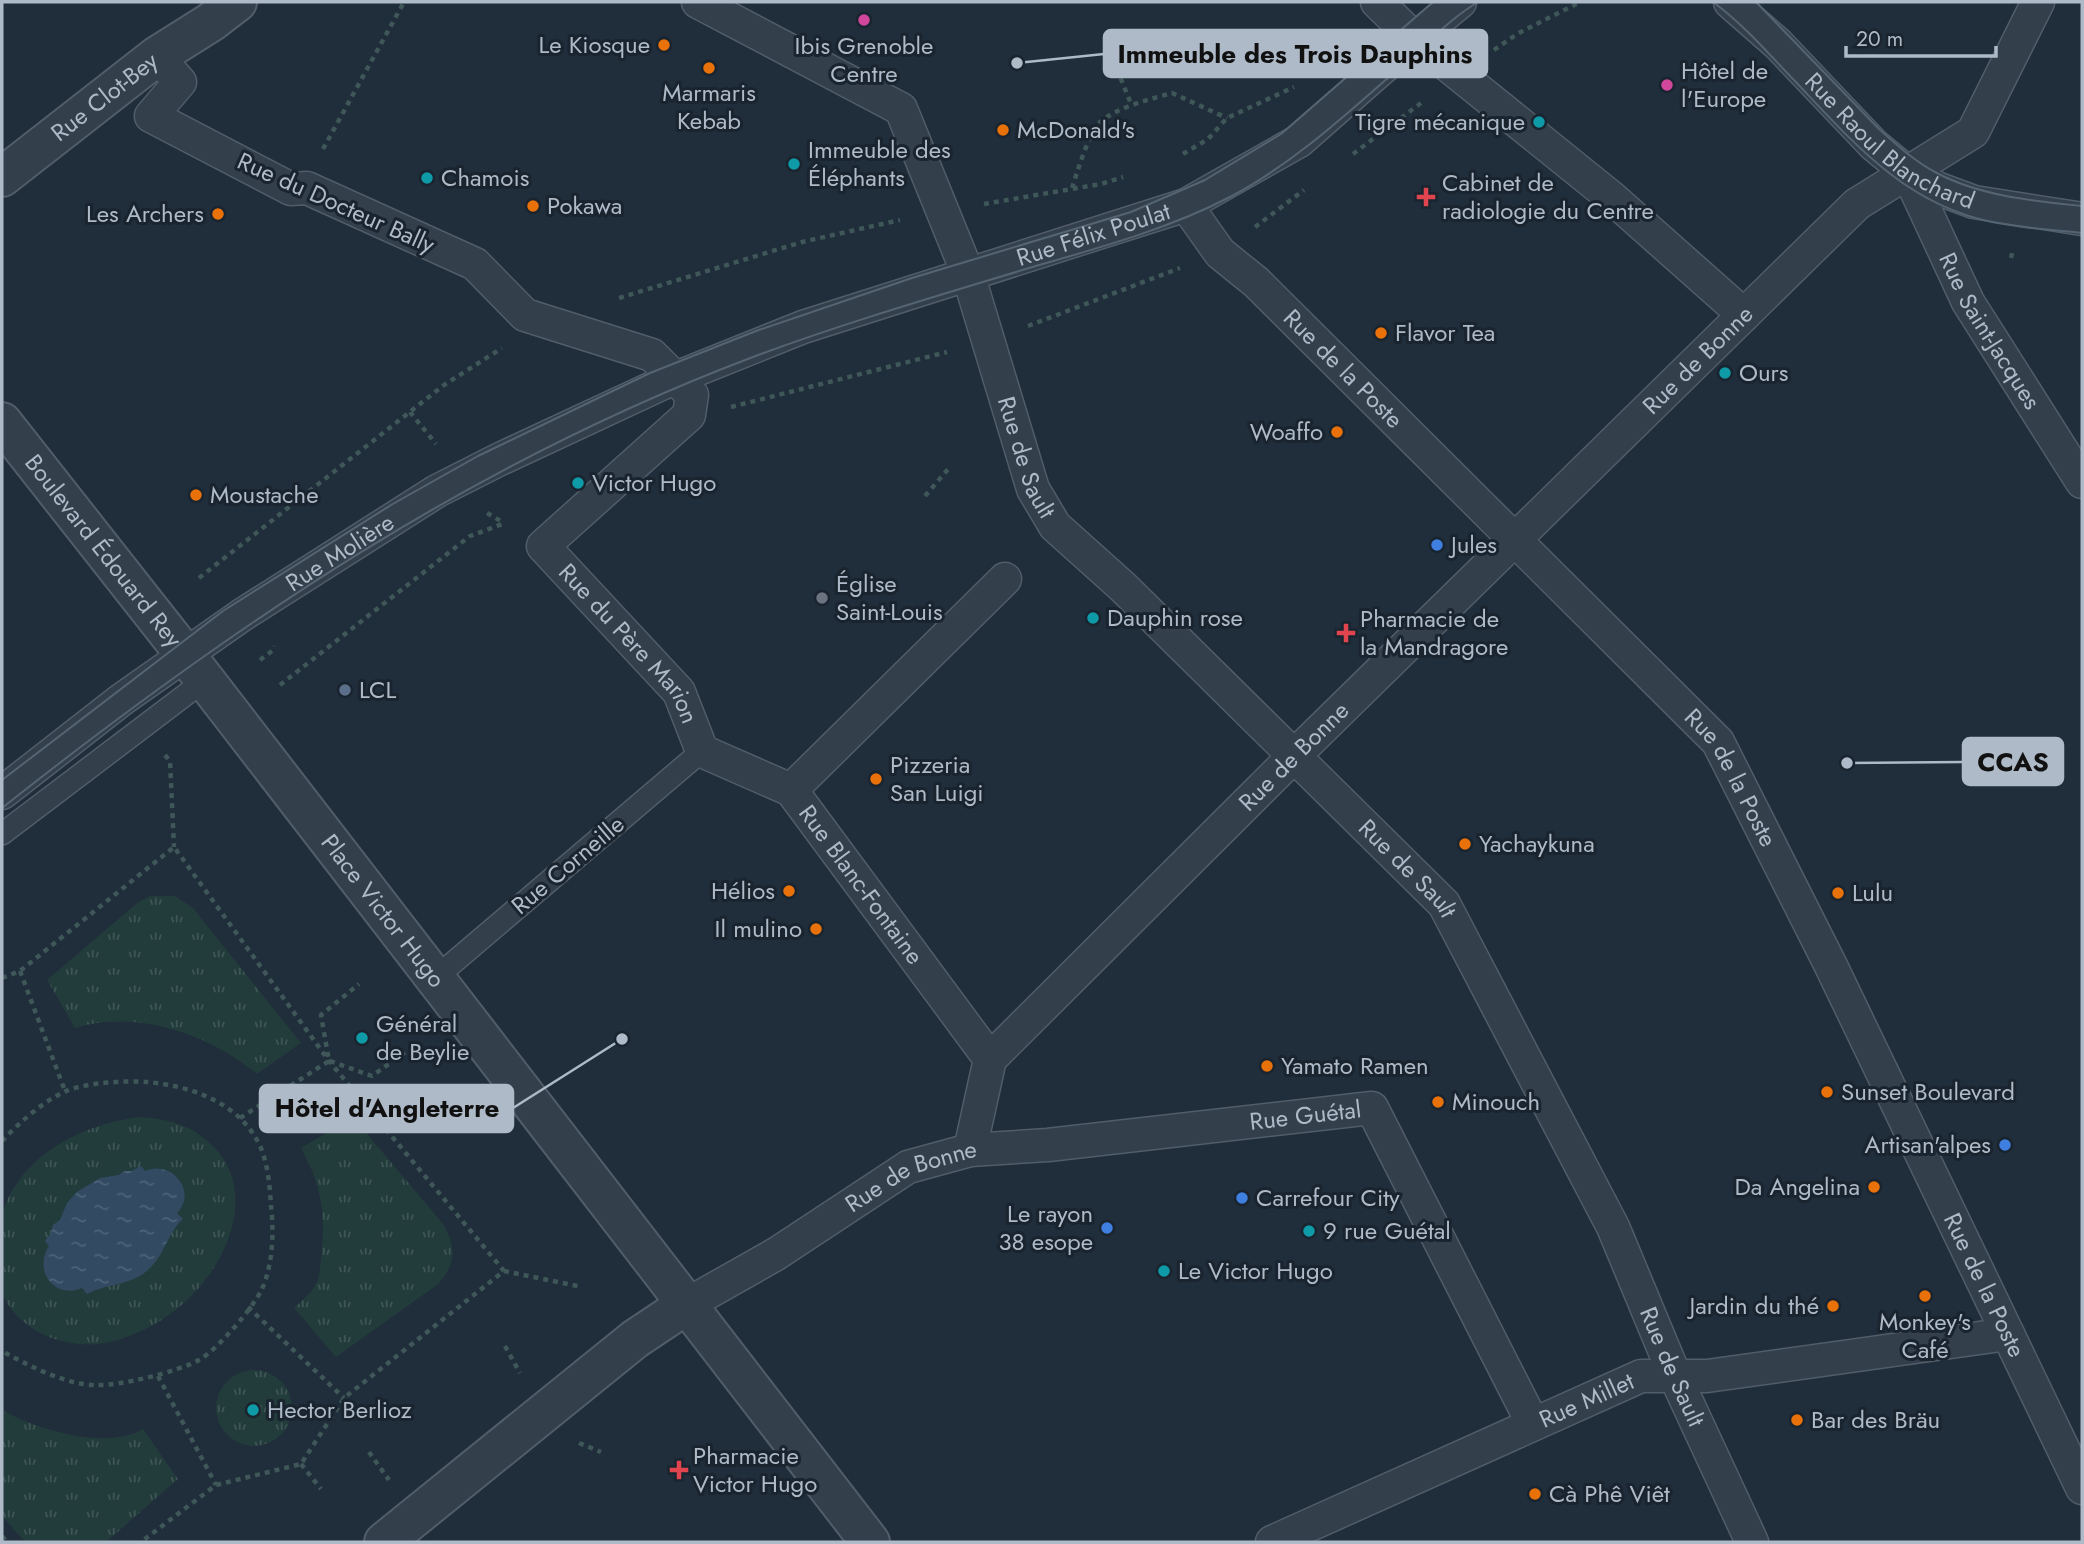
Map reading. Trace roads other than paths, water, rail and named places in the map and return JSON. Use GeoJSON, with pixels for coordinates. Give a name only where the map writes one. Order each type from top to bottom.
{"type":"FeatureCollection","features":[{"type":"Feature","properties":{"kind":"street","name":"Rue de Sault"},"geometry":{"type":"LineString","coordinates":[[698,2],[901,108],[968,274],[1032,489],[1055,526],[1123,587],[1444,904],[1613,1227],[1675,1376],[1752,1542]]}},
{"type":"Feature","properties":{"kind":"street"},"geometry":{"type":"LineString","coordinates":[[1377,2],[1415,39],[1611,197],[1744,315]]}},
{"type":"Feature","properties":{"kind":"street","name":"Rue Félix Poulat"},"geometry":{"type":"LineString","coordinates":[[498,460],[675,378],[803,327],[1186,205],[1299,141],[1460,2]]}},
{"type":"Feature","properties":{"kind":"street","name":"Rue Raoul Blanchard"},"geometry":{"type":"LineString","coordinates":[[1730,2],[1778,44],[1874,145],[1908,173],[1939,189],[1974,202],[2082,219]]}},
{"type":"Feature","properties":{"kind":"street","name":"Rue de Bonne"},"geometry":{"type":"LineString","coordinates":[[686,1305],[776,1254],[908,1167],[970,1150],[990,1059],[1295,755],[1857,204],[1973,132],[2038,2]]}},
{"type":"Feature","properties":{"kind":"street","name":"Rue Clot-Bey"},"geometry":{"type":"LineString","coordinates":[[2,177],[213,9]]}},
{"type":"Feature","properties":{"kind":"street","name":"Rue du Docteur Bally"},"geometry":{"type":"LineString","coordinates":[[157,56],[180,82],[151,116],[291,189],[307,188],[475,264],[525,315],[652,355],[675,378]]}},
{"type":"Feature","properties":{"kind":"street","name":"Rue Saint-Jacques"},"geometry":{"type":"LineString","coordinates":[[1908,173],[1968,302],[2082,482]]}},
{"type":"Feature","properties":{"kind":"street","name":"Rue de la Poste"},"geometry":{"type":"LineString","coordinates":[[1186,205],[1220,253],[1256,282],[1718,742],[1831,966],[2082,1488]]}},
{"type":"Feature","properties":{"kind":"street","name":"Rue du Père Marion"},"geometry":{"type":"LineString","coordinates":[[675,378],[692,395],[689,415],[543,546],[679,692],[702,751]]}},
{"type":"Feature","properties":{"kind":"street","name":"Boulevard Édouard Rey"},"geometry":{"type":"LineString","coordinates":[[2,422],[195,667]]}},
{"type":"Feature","properties":{"kind":"street","name":"Rue Molière"},"geometry":{"type":"LineString","coordinates":[[195,667],[258,604],[415,506],[498,460]]}},
{"type":"Feature","properties":{"kind":"street"},"geometry":{"type":"LineString","coordinates":[[791,789],[1005,579]]}},
{"type":"Feature","properties":{"kind":"street"},"geometry":{"type":"LineString","coordinates":[[2,793],[121,700],[195,667]]}},
{"type":"Feature","properties":{"kind":"street","name":"Place Victor Hugo"},"geometry":{"type":"LineString","coordinates":[[195,667],[870,1542]]}},
{"type":"Feature","properties":{"kind":"street","name":"Rue Blanc-Fontaine"},"geometry":{"type":"LineString","coordinates":[[702,751],[791,789],[990,1059]]}},
{"type":"Feature","properties":{"kind":"street","name":"Rue Guétal"},"geometry":{"type":"LineString","coordinates":[[970,1150],[1048,1145],[1372,1108],[1533,1424]]}},
{"type":"Feature","properties":{"kind":"street"},"geometry":{"type":"LineString","coordinates":[[384,1542],[635,1339],[686,1305]]}},
{"type":"Feature","properties":{"kind":"street","name":"Rue Millet"},"geometry":{"type":"LineString","coordinates":[[1272,1542],[1641,1376],[1707,1376],[2008,1334]]}},
{"type":"Feature","properties":{"kind":"lane"},"geometry":{"type":"LineString","coordinates":[[2,834],[195,667]]}},
{"type":"Feature","properties":{"kind":"lane","name":"Rue Corneille"},"geometry":{"type":"LineString","coordinates":[[435,979],[702,751]]}},
{"type":"Feature","properties":{"kind":"water"},"geometry":{"type":"Polygon","coordinates":[[[141,1166],[145,1171],[155,1168],[172,1173],[179,1179],[185,1195],[177,1213],[183,1219],[159,1257],[135,1279],[87,1294],[82,1288],[72,1291],[55,1286],[45,1273],[43,1264],[49,1246],[45,1241],[53,1225],[60,1220],[67,1203],[77,1192],[100,1178],[119,1175],[141,1166]]]}},
{"type":"Feature","properties":{"kind":"tram line"},"geometry":{"type":"LineString","coordinates":[[2,780],[223,611],[391,505],[478,456],[650,373],[756,331],[912,278],[1131,212],[1205,180],[1281,134],[1433,2]]}},
{"type":"Feature","properties":{"kind":"tram line"},"geometry":{"type":"LineString","coordinates":[[2,808],[179,674],[268,612],[360,553],[454,498],[550,446],[650,399],[753,357],[891,310],[1131,237],[1206,209],[1254,183],[1300,152],[1449,23],[1478,2]]}},
{"type":"Feature","properties":{"kind":"tram line"},"geometry":{"type":"LineString","coordinates":[[1713,2],[1754,39],[1859,147],[1906,185],[1932,201],[1992,222],[2082,233]]}},
{"type":"Feature","properties":{"kind":"tram line"},"geometry":{"type":"LineString","coordinates":[[1756,2],[1879,129],[1927,168],[1988,192],[2082,206]]}},
{"type":"Feature","properties":{"kind":"place","name":"Ibis Grenoble Centre"},"geometry":{"type":"Point","coordinates":[864,20]}},
{"type":"Feature","properties":{"kind":"place","name":"Le Kiosque"},"geometry":{"type":"Point","coordinates":[664,45]}},
{"type":"Feature","properties":{"kind":"place","name":"Immeuble des Trois Dauphins"},"geometry":{"type":"Point","coordinates":[1017,63]}},
{"type":"Feature","properties":{"kind":"place","name":"Marmaris Kebab"},"geometry":{"type":"Point","coordinates":[709,68]}},
{"type":"Feature","properties":{"kind":"place","name":"Hôtel de l'Europe"},"geometry":{"type":"Point","coordinates":[1667,85]}},
{"type":"Feature","properties":{"kind":"place","name":"Tigre mécanique"},"geometry":{"type":"Point","coordinates":[1539,122]}},
{"type":"Feature","properties":{"kind":"place","name":"McDonald's"},"geometry":{"type":"Point","coordinates":[1003,130]}},
{"type":"Feature","properties":{"kind":"place","name":"Immeuble des Éléphants"},"geometry":{"type":"Point","coordinates":[794,164]}},
{"type":"Feature","properties":{"kind":"place","name":"Chamois"},"geometry":{"type":"Point","coordinates":[427,178]}},
{"type":"Feature","properties":{"kind":"place","name":"Cabinet de radiologie du Centre"},"geometry":{"type":"Point","coordinates":[1426,197]}},
{"type":"Feature","properties":{"kind":"place","name":"Pokawa"},"geometry":{"type":"Point","coordinates":[533,206]}},
{"type":"Feature","properties":{"kind":"place","name":"Les Archers"},"geometry":{"type":"Point","coordinates":[218,214]}},
{"type":"Feature","properties":{"kind":"place","name":"Flavor Tea"},"geometry":{"type":"Point","coordinates":[1381,333]}},
{"type":"Feature","properties":{"kind":"place","name":"Ours"},"geometry":{"type":"Point","coordinates":[1725,373]}},
{"type":"Feature","properties":{"kind":"place","name":"Woaffo"},"geometry":{"type":"Point","coordinates":[1337,432]}},
{"type":"Feature","properties":{"kind":"place","name":"Victor Hugo"},"geometry":{"type":"Point","coordinates":[578,483]}},
{"type":"Feature","properties":{"kind":"place","name":"Moustache"},"geometry":{"type":"Point","coordinates":[196,495]}},
{"type":"Feature","properties":{"kind":"place","name":"Jules"},"geometry":{"type":"Point","coordinates":[1437,545]}},
{"type":"Feature","properties":{"kind":"place","name":"Église Saint-Louis"},"geometry":{"type":"Point","coordinates":[822,598]}},
{"type":"Feature","properties":{"kind":"place","name":"Dauphin rose"},"geometry":{"type":"Point","coordinates":[1093,618]}},
{"type":"Feature","properties":{"kind":"place","name":"Pharmacie de la Mandragore"},"geometry":{"type":"Point","coordinates":[1346,633]}},
{"type":"Feature","properties":{"kind":"place","name":"LCL"},"geometry":{"type":"Point","coordinates":[345,690]}},
{"type":"Feature","properties":{"kind":"place","name":"CCAS"},"geometry":{"type":"Point","coordinates":[1847,763]}},
{"type":"Feature","properties":{"kind":"place","name":"Pizzeria San Luigi"},"geometry":{"type":"Point","coordinates":[876,779]}},
{"type":"Feature","properties":{"kind":"place","name":"Yachaykuna"},"geometry":{"type":"Point","coordinates":[1465,844]}},
{"type":"Feature","properties":{"kind":"place","name":"Hélios"},"geometry":{"type":"Point","coordinates":[789,891]}},
{"type":"Feature","properties":{"kind":"place","name":"Lulu"},"geometry":{"type":"Point","coordinates":[1838,893]}},
{"type":"Feature","properties":{"kind":"place","name":"Il mulino"},"geometry":{"type":"Point","coordinates":[816,929]}},
{"type":"Feature","properties":{"kind":"place","name":"Général de Beylie"},"geometry":{"type":"Point","coordinates":[362,1038]}},
{"type":"Feature","properties":{"kind":"place","name":"Hôtel d'Angleterre"},"geometry":{"type":"Point","coordinates":[622,1039]}},
{"type":"Feature","properties":{"kind":"place","name":"Yamato Ramen"},"geometry":{"type":"Point","coordinates":[1267,1066]}},
{"type":"Feature","properties":{"kind":"place","name":"Sunset Boulevard"},"geometry":{"type":"Point","coordinates":[1827,1092]}},
{"type":"Feature","properties":{"kind":"place","name":"Minouch"},"geometry":{"type":"Point","coordinates":[1438,1102]}},
{"type":"Feature","properties":{"kind":"place","name":"Artisan'alpes"},"geometry":{"type":"Point","coordinates":[2005,1145]}},
{"type":"Feature","properties":{"kind":"place","name":"Da Angelina"},"geometry":{"type":"Point","coordinates":[1874,1187]}},
{"type":"Feature","properties":{"kind":"place","name":"Carrefour City"},"geometry":{"type":"Point","coordinates":[1242,1198]}},
{"type":"Feature","properties":{"kind":"place","name":"Le rayon 38 esope"},"geometry":{"type":"Point","coordinates":[1107,1228]}},
{"type":"Feature","properties":{"kind":"place","name":"9 rue Guétal"},"geometry":{"type":"Point","coordinates":[1309,1231]}},
{"type":"Feature","properties":{"kind":"place","name":"Le Victor Hugo"},"geometry":{"type":"Point","coordinates":[1164,1271]}},
{"type":"Feature","properties":{"kind":"place","name":"Monkey's Café"},"geometry":{"type":"Point","coordinates":[1925,1296]}},
{"type":"Feature","properties":{"kind":"place","name":"Jardin du thé"},"geometry":{"type":"Point","coordinates":[1833,1306]}},
{"type":"Feature","properties":{"kind":"place","name":"Hector Berlioz"},"geometry":{"type":"Point","coordinates":[253,1410]}},
{"type":"Feature","properties":{"kind":"place","name":"Bar des Bräu"},"geometry":{"type":"Point","coordinates":[1797,1420]}},
{"type":"Feature","properties":{"kind":"place","name":"Pharmacie Victor Hugo"},"geometry":{"type":"Point","coordinates":[679,1470]}},
{"type":"Feature","properties":{"kind":"place","name":"Cà Phê Viêt"},"geometry":{"type":"Point","coordinates":[1535,1494]}}]}
